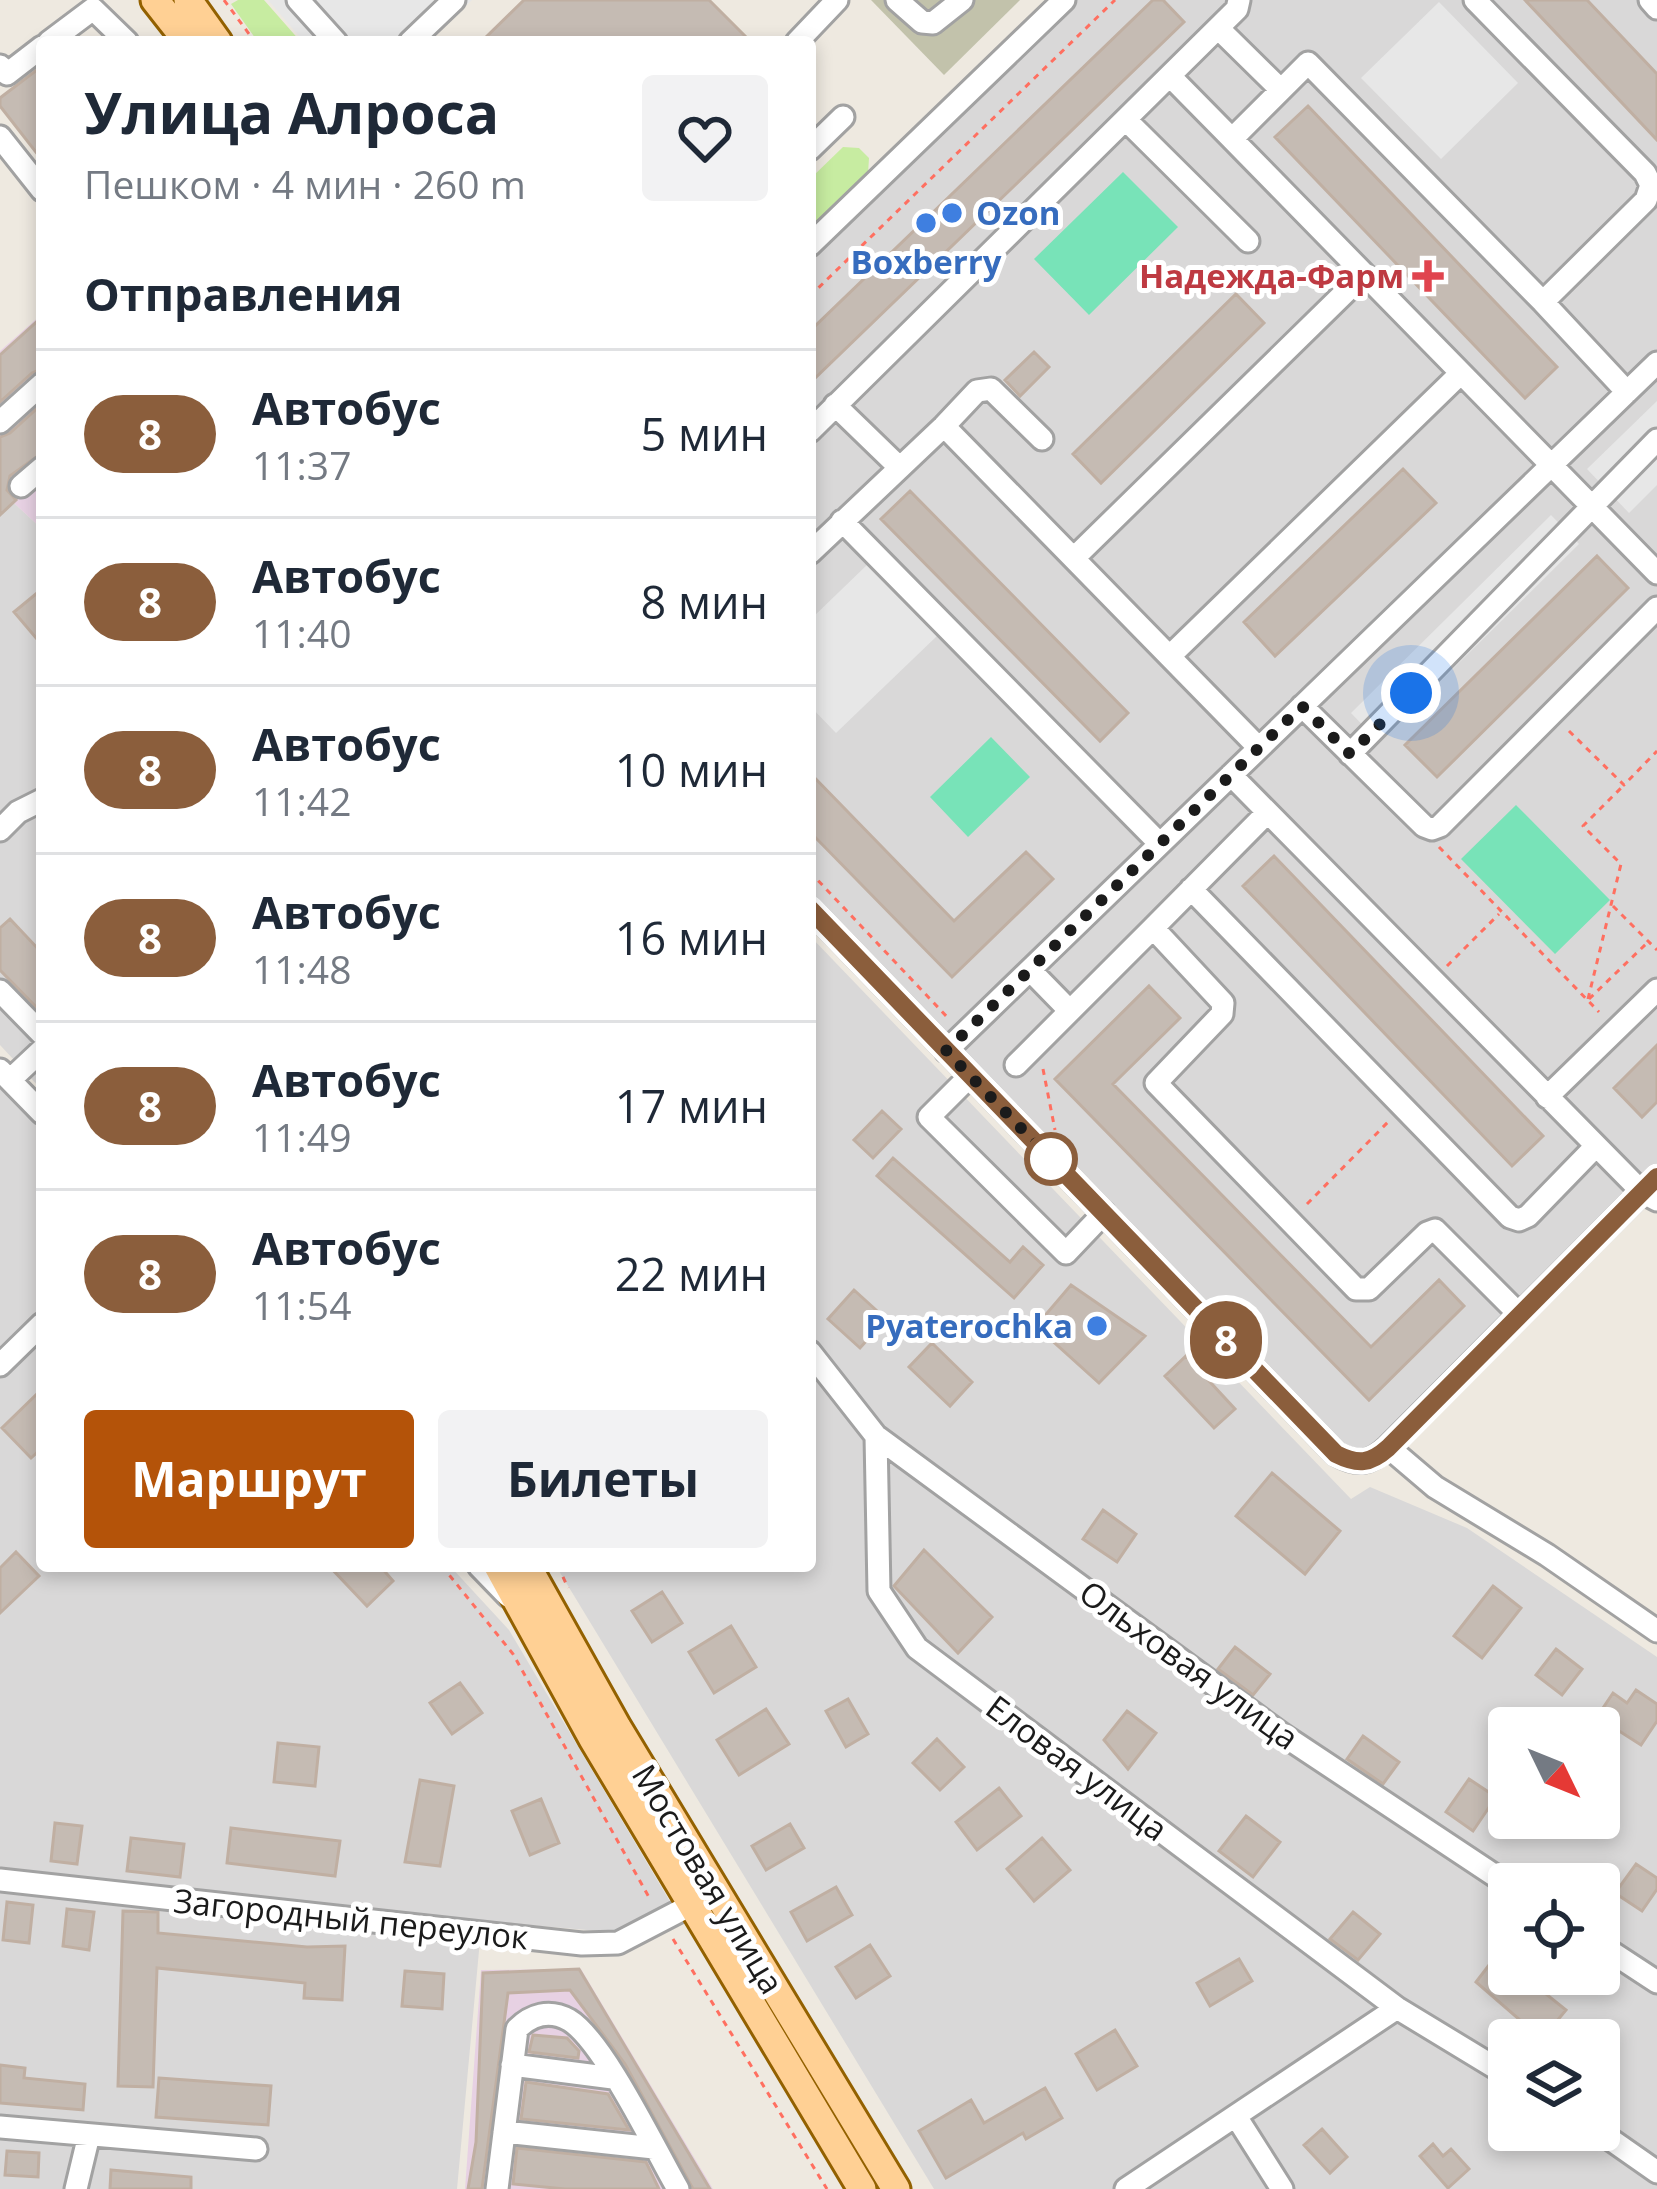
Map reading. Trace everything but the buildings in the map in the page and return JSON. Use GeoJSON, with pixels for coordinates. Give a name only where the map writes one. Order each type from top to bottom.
{"type":"FeatureCollection","features":[{"type":"Feature","properties":{"kind":"main road"},"geometry":{"type":"LineString","coordinates":[[155,0],[183,36]]}},
{"type":"Feature","properties":{"kind":"main road"},"geometry":{"type":"LineString","coordinates":[[188,0],[214,36]]}},
{"type":"Feature","properties":{"kind":"main road","name":"Мостовая улица"},"geometry":{"type":"LineString","coordinates":[[501,1572],[862,2189]]}},
{"type":"Feature","properties":{"kind":"main road","name":"Мостовая улица"},"geometry":{"type":"LineString","coordinates":[[530,1572],[617,1727],[896,2189]]}},
{"type":"Feature","properties":{"kind":"street"},"geometry":{"type":"LineString","coordinates":[[298,0],[331,36]]}},
{"type":"Feature","properties":{"kind":"street"},"geometry":{"type":"LineString","coordinates":[[416,36],[454,0]]}},
{"type":"Feature","properties":{"kind":"street"},"geometry":{"type":"LineString","coordinates":[[803,36],[837,0]]}},
{"type":"Feature","properties":{"kind":"street"},"geometry":{"type":"LineString","coordinates":[[897,0],[922,22],[933,23],[962,0]]}},
{"type":"Feature","properties":{"kind":"street"},"geometry":{"type":"LineString","coordinates":[[816,239],[1064,0]]}},
{"type":"Feature","properties":{"kind":"street"},"geometry":{"type":"LineString","coordinates":[[816,424],[1219,28],[1240,0]]}},
{"type":"Feature","properties":{"kind":"street"},"geometry":{"type":"LineString","coordinates":[[1475,0],[1645,173],[1651,185],[1646,200],[1543,302]]}},
{"type":"Feature","properties":{"kind":"street"},"geometry":{"type":"LineString","coordinates":[[1649,0],[1657,8]]}},
{"type":"Feature","properties":{"kind":"street"},"geometry":{"type":"LineString","coordinates":[[57,36],[92,9],[121,36]]}},
{"type":"Feature","properties":{"kind":"street"},"geometry":{"type":"LineString","coordinates":[[1219,28],[1281,90]]}},
{"type":"Feature","properties":{"kind":"street"},"geometry":{"type":"LineString","coordinates":[[2,74],[36,51]]}},
{"type":"Feature","properties":{"kind":"street"},"geometry":{"type":"LineString","coordinates":[[1232,139],[1307,63],[1627,392]]}},
{"type":"Feature","properties":{"kind":"street"},"geometry":{"type":"LineString","coordinates":[[1170,76],[1592,508],[1651,556]]}},
{"type":"Feature","properties":{"kind":"street"},"geometry":{"type":"LineString","coordinates":[[816,143],[843,118]]}},
{"type":"Feature","properties":{"kind":"street"},"geometry":{"type":"LineString","coordinates":[[1126,120],[1248,242]]}},
{"type":"Feature","properties":{"kind":"street"},"geometry":{"type":"LineString","coordinates":[[0,137],[36,182]]}},
{"type":"Feature","properties":{"kind":"street"},"geometry":{"type":"LineString","coordinates":[[1074,558],[1364,274]]}},
{"type":"Feature","properties":{"kind":"street"},"geometry":{"type":"LineString","coordinates":[[946,1051],[1657,363]]}},
{"type":"Feature","properties":{"kind":"street"},"geometry":{"type":"LineString","coordinates":[[1170,656],[1461,373]]}},
{"type":"Feature","properties":{"kind":"street"},"geometry":{"type":"LineString","coordinates":[[0,422],[36,389]]}},
{"type":"Feature","properties":{"kind":"street"},"geometry":{"type":"LineString","coordinates":[[816,548],[977,391],[991,389],[1042,439]]}},
{"type":"Feature","properties":{"kind":"street"},"geometry":{"type":"LineString","coordinates":[[836,405],[899,467]]}},
{"type":"Feature","properties":{"kind":"street"},"geometry":{"type":"LineString","coordinates":[[944,426],[1259,748]]}},
{"type":"Feature","properties":{"kind":"street"},"geometry":{"type":"LineString","coordinates":[[1350,754],[1657,440]]}},
{"type":"Feature","properties":{"kind":"street"},"geometry":{"type":"LineString","coordinates":[[21,486],[36,473]]}},
{"type":"Feature","properties":{"kind":"street"},"geometry":{"type":"LineString","coordinates":[[842,521],[1160,844]]}},
{"type":"Feature","properties":{"kind":"street"},"geometry":{"type":"LineString","coordinates":[[1302,706],[1432,829],[1657,608]]}},
{"type":"Feature","properties":{"kind":"street"},"geometry":{"type":"LineString","coordinates":[[816,915],[1336,1454],[1367,1463],[1388,1448],[1519,1314],[1652,1190],[1596,1146],[1231,776]]}},
{"type":"Feature","properties":{"kind":"street"},"geometry":{"type":"LineString","coordinates":[[0,830],[36,803]]}},
{"type":"Feature","properties":{"kind":"street"},"geometry":{"type":"LineString","coordinates":[[1016,1065],[1267,813]]}},
{"type":"Feature","properties":{"kind":"street"},"geometry":{"type":"LineString","coordinates":[[1191,889],[1510,1217],[1528,1216],[1596,1146]]}},
{"type":"Feature","properties":{"kind":"street"},"geometry":{"type":"LineString","coordinates":[[1153,928],[1223,1003],[1222,1014],[1156,1083],[1362,1292],[1435,1231],[1519,1314]]}},
{"type":"Feature","properties":{"kind":"street"},"geometry":{"type":"LineString","coordinates":[[1030,970],[1070,1011]]}},
{"type":"Feature","properties":{"kind":"street"},"geometry":{"type":"LineString","coordinates":[[1547,1097],[1657,990]]}},
{"type":"Feature","properties":{"kind":"street"},"geometry":{"type":"LineString","coordinates":[[0,991],[36,1028]]}},
{"type":"Feature","properties":{"kind":"street"},"geometry":{"type":"LineString","coordinates":[[36,1054],[5,1075],[36,1107]]}},
{"type":"Feature","properties":{"kind":"street"},"geometry":{"type":"LineString","coordinates":[[970,1076],[929,1117],[1066,1253],[1104,1213]]}},
{"type":"Feature","properties":{"kind":"street"},"geometry":{"type":"LineString","coordinates":[[0,1365],[36,1330]]}},
{"type":"Feature","properties":{"kind":"street"},"geometry":{"type":"LineString","coordinates":[[816,1360],[876,1436]]}},
{"type":"Feature","properties":{"kind":"street","name":"Ольховая улица"},"geometry":{"type":"LineString","coordinates":[[876,1436],[1280,1733],[1488,1871]]}},
{"type":"Feature","properties":{"kind":"street","name":"Еловая улица"},"geometry":{"type":"LineString","coordinates":[[876,1436],[879,1591],[917,1648],[1397,2008],[1488,2063]]}},
{"type":"Feature","properties":{"kind":"street"},"geometry":{"type":"LineString","coordinates":[[1388,1448],[1417,1475],[1657,1631]]}},
{"type":"Feature","properties":{"kind":"street"},"geometry":{"type":"LineString","coordinates":[[485,1572],[517,1606]]}},
{"type":"Feature","properties":{"kind":"street","name":"Загородный переулок"},"geometry":{"type":"LineString","coordinates":[[0,1880],[582,1944],[618,1942],[693,1904]]}},
{"type":"Feature","properties":{"kind":"street"},"geometry":{"type":"LineString","coordinates":[[1620,1958],[1657,1982]]}},
{"type":"Feature","properties":{"kind":"street"},"geometry":{"type":"LineString","coordinates":[[1126,2189],[1397,2008]]}},
{"type":"Feature","properties":{"kind":"street"},"geometry":{"type":"LineString","coordinates":[[497,2189],[517,2029],[528,2018],[547,2013],[569,2020],[594,2045],[678,2189]]}},
{"type":"Feature","properties":{"kind":"street"},"geometry":{"type":"LineString","coordinates":[[512,2065],[614,2078]]}},
{"type":"Feature","properties":{"kind":"street"},"geometry":{"type":"LineString","coordinates":[[1237,2118],[1282,2189]]}},
{"type":"Feature","properties":{"kind":"street"},"geometry":{"type":"LineString","coordinates":[[0,2128],[256,2149]]}},
{"type":"Feature","properties":{"kind":"street"},"geometry":{"type":"LineString","coordinates":[[504,2132],[654,2148]]}},
{"type":"Feature","properties":{"kind":"street"},"geometry":{"type":"LineString","coordinates":[[76,2189],[89,2135]]}},
{"type":"Feature","properties":{"kind":"street"},"geometry":{"type":"LineString","coordinates":[[1620,2146],[1657,2172]]}},
{"type":"Feature","properties":{"kind":"path"},"geometry":{"type":"LineString","coordinates":[[224,0],[251,36]]}},
{"type":"Feature","properties":{"kind":"path"},"geometry":{"type":"LineString","coordinates":[[816,290],[1115,0]]}},
{"type":"Feature","properties":{"kind":"path"},"geometry":{"type":"LineString","coordinates":[[1552,713],[1624,784]]}},
{"type":"Feature","properties":{"kind":"path"},"geometry":{"type":"LineString","coordinates":[[1588,1000],[1621,864],[1583,826],[1657,751]]}},
{"type":"Feature","properties":{"kind":"path"},"geometry":{"type":"LineString","coordinates":[[1432,829],[1442,854],[1616,1030]]}},
{"type":"Feature","properties":{"kind":"path"},"geometry":{"type":"LineString","coordinates":[[816,878],[963,1034]]}},
{"type":"Feature","properties":{"kind":"path"},"geometry":{"type":"LineString","coordinates":[[1612,905],[1657,950]]}},
{"type":"Feature","properties":{"kind":"path"},"geometry":{"type":"LineString","coordinates":[[1432,981],[1501,913]]}},
{"type":"Feature","properties":{"kind":"path"},"geometry":{"type":"LineString","coordinates":[[1588,1000],[1648,942]]}},
{"type":"Feature","properties":{"kind":"path"},"geometry":{"type":"LineString","coordinates":[[1038,1043],[1055,1133],[1040,1117]]}},
{"type":"Feature","properties":{"kind":"path"},"geometry":{"type":"LineString","coordinates":[[1278,1210],[1293,1195],[1305,1206],[1403,1107]]}},
{"type":"Feature","properties":{"kind":"path"},"geometry":{"type":"LineString","coordinates":[[447,1572],[513,1654],[662,1922],[827,2189]]}},
{"type":"Feature","properties":{"kind":"shaded area"},"geometry":{"type":"Polygon","coordinates":[[[268,0],[472,0],[435,36],[299,36],[268,0]]]}},
{"type":"Feature","properties":{"kind":"shaded area"},"geometry":{"type":"Polygon","coordinates":[[[871,0],[1020,0],[944,75],[871,0]]]}},
{"type":"Feature","properties":{"kind":"shaded area"},"geometry":{"type":"Polygon","coordinates":[[[1064,0],[1650,0],[1657,8],[1657,1177],[1388,1447],[1351,1462],[816,915],[816,239],[1064,0]]]}},
{"type":"Feature","properties":{"kind":"shaded area"},"geometry":{"type":"Polygon","coordinates":[[[1439,2],[1518,83],[1441,159],[1361,78],[1439,2]]]}},
{"type":"Feature","properties":{"kind":"shaded area"},"geometry":{"type":"Polygon","coordinates":[[[36,319],[36,523],[0,490],[0,351],[36,319]]]}},
{"type":"Feature","properties":{"kind":"shaded area"},"geometry":{"type":"Polygon","coordinates":[[[1657,401],[1657,485],[1629,513],[1587,469],[1657,401]]]}},
{"type":"Feature","properties":{"kind":"shaded area"},"geometry":{"type":"Polygon","coordinates":[[[0,490],[36,523],[36,1084],[0,1045],[0,490]]]}},
{"type":"Feature","properties":{"kind":"shaded area"},"geometry":{"type":"Polygon","coordinates":[[[1551,515],[1579,544],[1379,742],[1351,713],[1551,515]]]}},
{"type":"Feature","properties":{"kind":"shaded area"},"geometry":{"type":"Polygon","coordinates":[[[869,563],[938,635],[836,733],[816,712],[816,614],[869,563]]]}},
{"type":"Feature","properties":{"kind":"shaded area"},"geometry":{"type":"Polygon","coordinates":[[[816,942],[1351,1499],[1370,1487],[1467,1528],[1657,1657],[1657,2189],[934,2189],[560,1572],[816,1572],[816,942]]]}},
{"type":"Feature","properties":{"kind":"shaded area"},"geometry":{"type":"Polygon","coordinates":[[[0,1079],[36,1115],[36,1572],[456,1572],[509,1630],[672,1905],[622,1933],[126,1891],[0,1875],[0,1079]]]}},
{"type":"Feature","properties":{"kind":"shaded area"},"geometry":{"type":"Polygon","coordinates":[[[0,1887],[480,1940],[457,2189],[0,2189],[0,1887]]]}},
{"type":"Feature","properties":{"kind":"shaded area"},"geometry":{"type":"Polygon","coordinates":[[[581,1969],[713,2189],[465,2189],[481,1970],[581,1969]]]}},
{"type":"Feature","properties":{"kind":"green space"},"geometry":{"type":"Polygon","coordinates":[[[264,0],[296,36],[254,36],[231,4],[264,0]]]}},
{"type":"Feature","properties":{"kind":"green space"},"geometry":{"type":"Polygon","coordinates":[[[843,147],[859,148],[869,158],[868,174],[816,224],[816,173],[843,147]]]}},
{"type":"Feature","properties":{"kind":"green space"},"geometry":{"type":"Polygon","coordinates":[[[1123,172],[1178,227],[1089,315],[1034,259],[1123,172]]]}},
{"type":"Feature","properties":{"kind":"green space"},"geometry":{"type":"Polygon","coordinates":[[[991,737],[1030,777],[968,837],[930,797],[991,737]]]}},
{"type":"Feature","properties":{"kind":"green space"},"geometry":{"type":"Polygon","coordinates":[[[1516,805],[1610,900],[1555,954],[1461,859],[1516,805]]]}},
{"type":"Feature","properties":{"kind":"bus line","name":"8"},"geometry":{"type":"LineString","coordinates":[[816,915],[1336,1454],[1351,1462],[1367,1463],[1388,1448],[1657,1177]]}},
{"type":"Feature","properties":{"kind":"place","name":"Ozon"},"geometry":{"type":"Point","coordinates":[952,213]}},
{"type":"Feature","properties":{"kind":"place","name":"Boxberry"},"geometry":{"type":"Point","coordinates":[926,223]}},
{"type":"Feature","properties":{"kind":"place","name":"Надежда-Фарм"},"geometry":{"type":"Point","coordinates":[1428,276]}},
{"type":"Feature","properties":{"kind":"place","name":"Pyaterochka"},"geometry":{"type":"Point","coordinates":[1097,1326]}},
{"type":"Feature","properties":{"kind":"route"},"geometry":{"type":"LineString","coordinates":[[1051,1159],[946,1051],[1302,706],[1350,754],[1411,693]]}}]}
